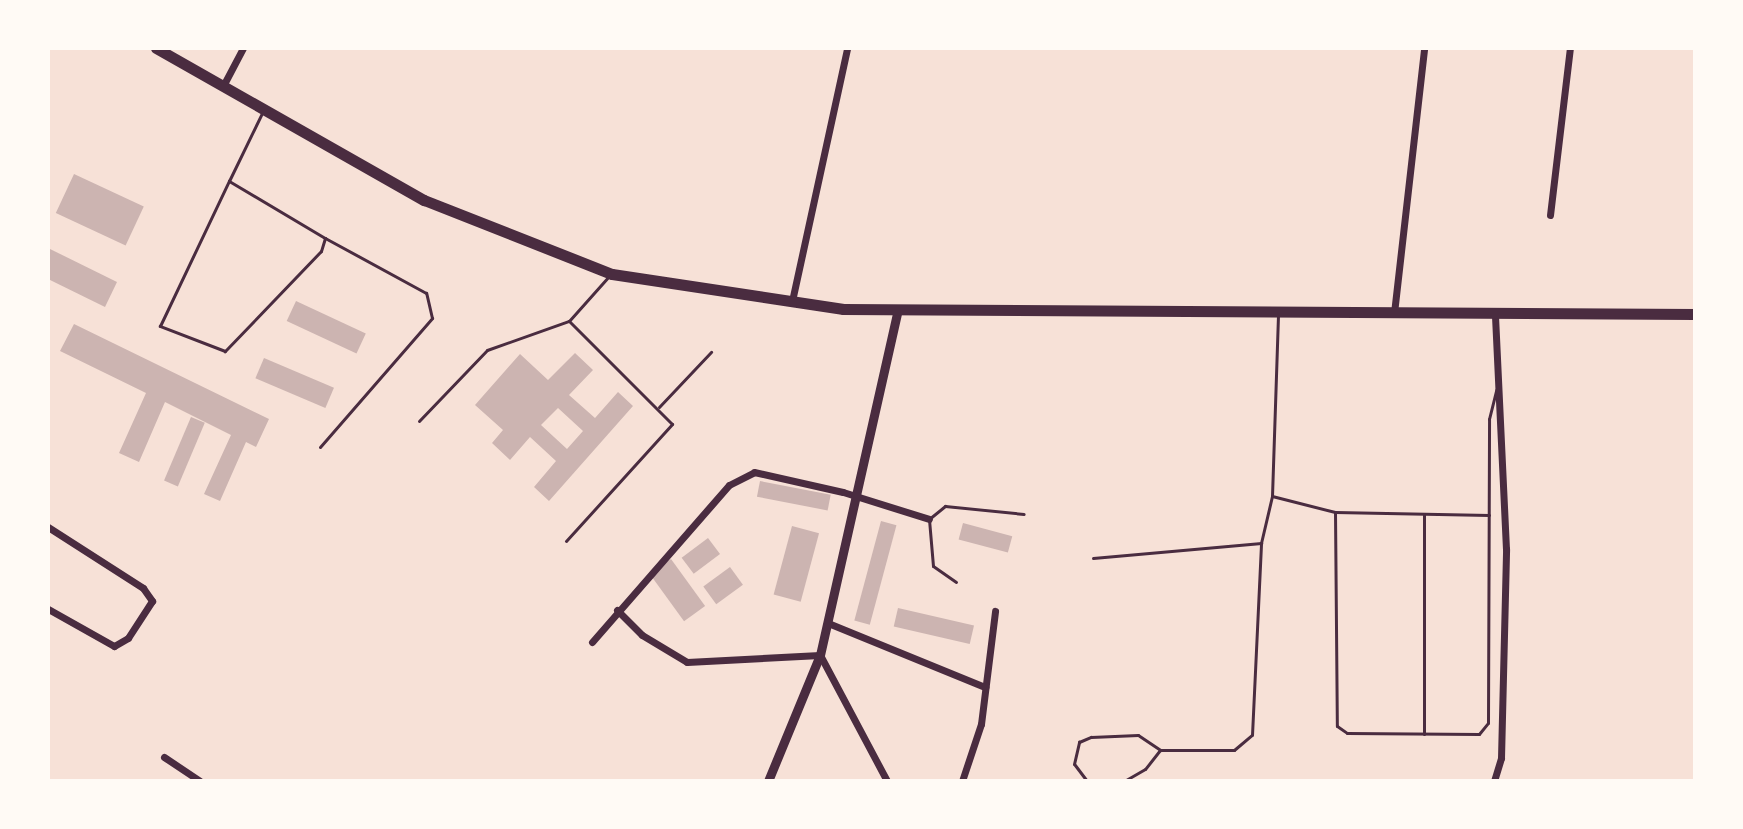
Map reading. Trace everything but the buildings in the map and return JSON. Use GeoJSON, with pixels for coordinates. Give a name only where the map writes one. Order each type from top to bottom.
{"type":"FeatureCollection","features":[{"type":"Feature","properties":{"kind":"main road"},"geometry":{"type":"LineString","coordinates":[[156,48],[424,200],[612,274],[792,301],[898,310],[1695,314]]}},
{"type":"Feature","properties":{"kind":"street"},"geometry":{"type":"LineString","coordinates":[[223,86],[243,48]]}},
{"type":"Feature","properties":{"kind":"street"},"geometry":{"type":"LineString","coordinates":[[792,301],[847,48]]}},
{"type":"Feature","properties":{"kind":"street"},"geometry":{"type":"LineString","coordinates":[[1394,313],[1424,48]]}},
{"type":"Feature","properties":{"kind":"street"},"geometry":{"type":"LineString","coordinates":[[1550,215],[1570,48]]}},
{"type":"Feature","properties":{"kind":"street"},"geometry":{"type":"LineString","coordinates":[[768,781],[820,655],[898,310]]}},
{"type":"Feature","properties":{"kind":"street"},"geometry":{"type":"LineString","coordinates":[[1494,781],[1501,758],[1506,549],[1495,313]]}},
{"type":"Feature","properties":{"kind":"street"},"geometry":{"type":"LineString","coordinates":[[592,642],[729,485],[754,472],[856,496],[929,519]]}},
{"type":"Feature","properties":{"kind":"street"},"geometry":{"type":"LineString","coordinates":[[48,527],[143,588],[152,601],[128,638],[114,646],[48,609]]}},
{"type":"Feature","properties":{"kind":"street"},"geometry":{"type":"LineString","coordinates":[[617,610],[642,635],[687,662],[820,655]]}},
{"type":"Feature","properties":{"kind":"street"},"geometry":{"type":"LineString","coordinates":[[962,781],[981,724],[995,611]]}},
{"type":"Feature","properties":{"kind":"street"},"geometry":{"type":"LineString","coordinates":[[828,623],[985,687]]}},
{"type":"Feature","properties":{"kind":"street"},"geometry":{"type":"LineString","coordinates":[[820,655],[887,781]]}},
{"type":"Feature","properties":{"kind":"street"},"geometry":{"type":"LineString","coordinates":[[164,757],[200,781]]}},
{"type":"Feature","properties":{"kind":"lane"},"geometry":{"type":"LineString","coordinates":[[263,109],[160,326],[225,351],[321,251],[325,238]]}},
{"type":"Feature","properties":{"kind":"lane"},"geometry":{"type":"LineString","coordinates":[[229,181],[426,293],[432,318],[320,447]]}},
{"type":"Feature","properties":{"kind":"lane"},"geometry":{"type":"LineString","coordinates":[[419,421],[487,350],[569,321],[612,274]]}},
{"type":"Feature","properties":{"kind":"lane"},"geometry":{"type":"LineString","coordinates":[[1160,750],[1145,769],[1124,781],[1087,781],[1074,764],[1079,742],[1091,737],[1138,735],[1160,750],[1234,750],[1252,735],[1261,543],[1272,496],[1278,312]]}},
{"type":"Feature","properties":{"kind":"lane"},"geometry":{"type":"LineString","coordinates":[[566,541],[671,429],[671,420],[659,407],[569,321]]}},
{"type":"Feature","properties":{"kind":"lane"},"geometry":{"type":"LineString","coordinates":[[659,407],[711,352]]}},
{"type":"Feature","properties":{"kind":"lane"},"geometry":{"type":"LineString","coordinates":[[1335,512],[1337,726],[1347,733],[1473,735],[1488,723],[1489,419],[1499,384]]}},
{"type":"Feature","properties":{"kind":"lane"},"geometry":{"type":"LineString","coordinates":[[1272,496],[1335,512],[1489,515]]}},
{"type":"Feature","properties":{"kind":"lane"},"geometry":{"type":"LineString","coordinates":[[956,582],[933,566],[929,519],[945,506],[1024,514]]}},
{"type":"Feature","properties":{"kind":"lane"},"geometry":{"type":"LineString","coordinates":[[1424,514],[1424,734]]}},
{"type":"Feature","properties":{"kind":"lane"},"geometry":{"type":"LineString","coordinates":[[1093,558],[1261,543]]}}]}
